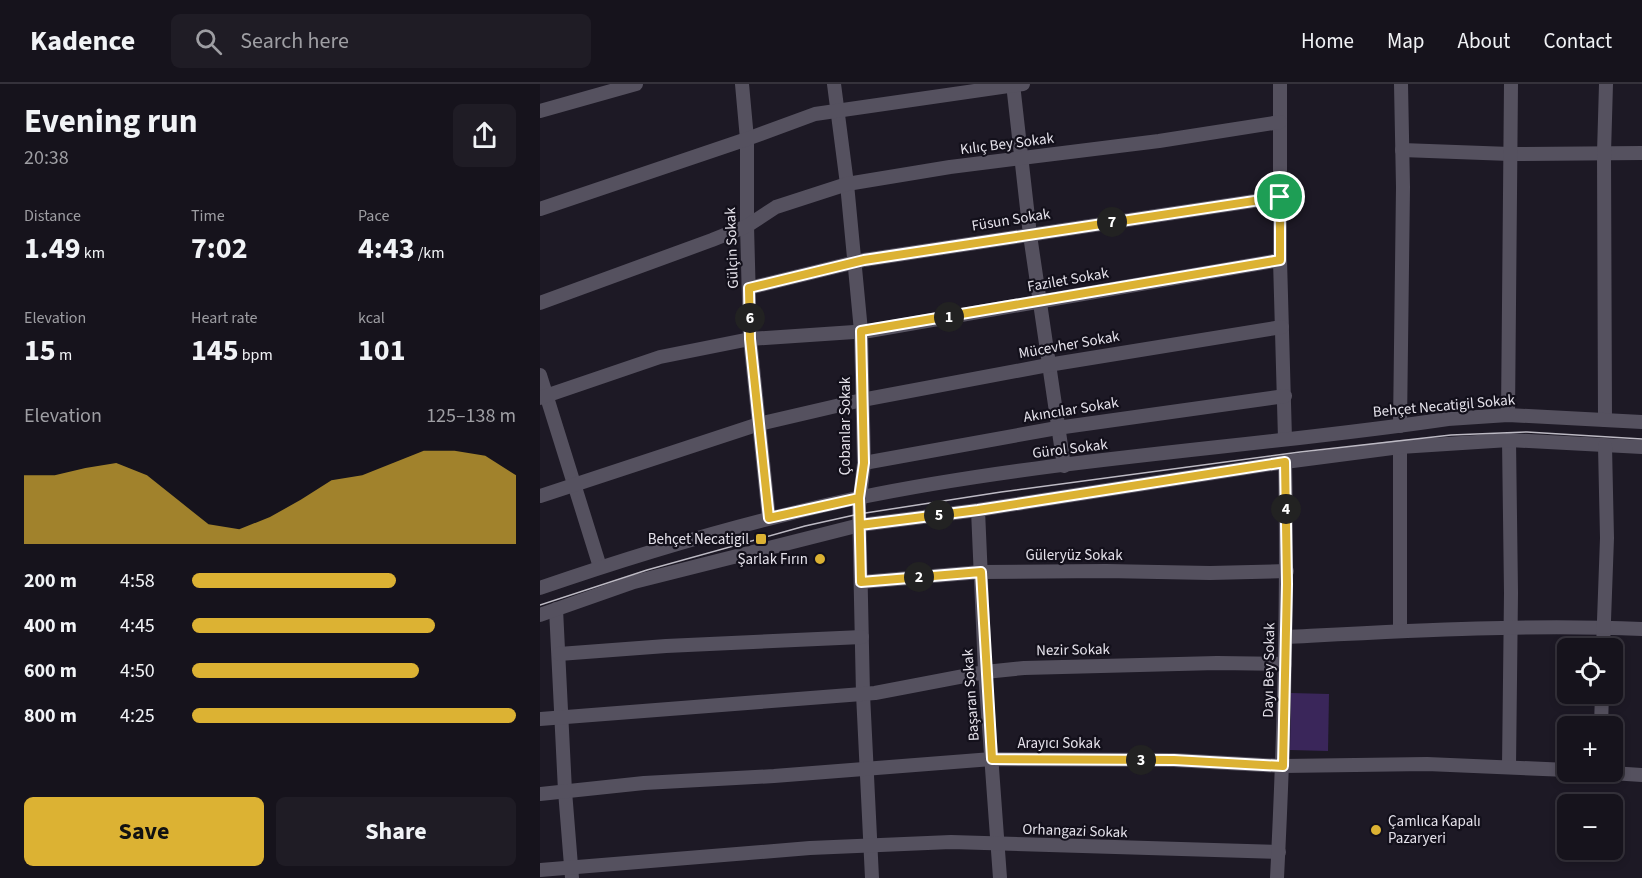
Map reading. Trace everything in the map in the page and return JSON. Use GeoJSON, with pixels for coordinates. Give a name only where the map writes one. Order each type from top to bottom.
{"type":"FeatureCollection","features":[{"type":"Feature","properties":{"kind":"street"},"geometry":{"type":"LineString","coordinates":[[540,111],[636,84]]}},
{"type":"Feature","properties":{"kind":"street","name":"Gülçin Sokak"},"geometry":{"type":"LineString","coordinates":[[741,84],[747,139],[750,339],[769,518]]}},
{"type":"Feature","properties":{"kind":"street","name":"Çobanlar Sokak"},"geometry":{"type":"LineString","coordinates":[[834,84],[847,184],[861,331],[864,463],[859,498],[863,694],[869,769],[872,878]]}},
{"type":"Feature","properties":{"kind":"street"},"geometry":{"type":"LineString","coordinates":[[540,209],[815,114],[1016,84],[1021,159],[1030,235],[1064,466]]}},
{"type":"Feature","properties":{"kind":"street"},"geometry":{"type":"LineString","coordinates":[[1280,84],[1280,260],[1285,439]]}},
{"type":"Feature","properties":{"kind":"street"},"geometry":{"type":"LineString","coordinates":[[1400,426],[1401,84]]}},
{"type":"Feature","properties":{"kind":"street"},"geometry":{"type":"LineString","coordinates":[[1508,415],[1511,84]]}},
{"type":"Feature","properties":{"kind":"street"},"geometry":{"type":"LineString","coordinates":[[1605,420],[1606,84]]}},
{"type":"Feature","properties":{"kind":"street","name":"Kılıç Bey Sokak"},"geometry":{"type":"LineString","coordinates":[[540,303],[747,226],[776,207],[847,184],[950,167],[1159,141],[1280,122]]}},
{"type":"Feature","properties":{"kind":"street"},"geometry":{"type":"LineString","coordinates":[[1402,150],[1510,154],[1642,153]]}},
{"type":"Feature","properties":{"kind":"street","name":"Füsun Sokak"},"geometry":{"type":"LineString","coordinates":[[749,288],[855,261],[1280,197]]}},
{"type":"Feature","properties":{"kind":"street","name":"Fazilet Sokak"},"geometry":{"type":"LineString","coordinates":[[543,397],[660,357],[750,339],[861,331],[1280,260]]}},
{"type":"Feature","properties":{"kind":"street","name":"Mücevher Sokak"},"geometry":{"type":"LineString","coordinates":[[540,496],[759,424],[862,400],[1048,365],[1282,327]]}},
{"type":"Feature","properties":{"kind":"street"},"geometry":{"type":"LineString","coordinates":[[540,375],[543,397],[600,567]]}},
{"type":"Feature","properties":{"kind":"street","name":"Akıncılar Sokak"},"geometry":{"type":"LineString","coordinates":[[864,463],[1057,428],[1285,396]]}},
{"type":"Feature","properties":{"kind":"street","name":"Behçet Necatigil Sokak"},"geometry":{"type":"LineString","coordinates":[[1285,439],[1508,415],[1642,422]]}},
{"type":"Feature","properties":{"kind":"street","name":"Gürol Sokak"},"geometry":{"type":"LineString","coordinates":[[540,588],[600,567],[769,518],[859,498],[1064,466],[1285,439]]}},
{"type":"Feature","properties":{"kind":"street"},"geometry":{"type":"LineString","coordinates":[[1509,440],[1511,628],[1509,768]]}},
{"type":"Feature","properties":{"kind":"street"},"geometry":{"type":"LineString","coordinates":[[540,615],[634,582],[860,525],[978,510],[1285,462],[1400,447],[1509,440],[1642,447]]}},
{"type":"Feature","properties":{"kind":"street"},"geometry":{"type":"LineString","coordinates":[[1603,638],[1607,538],[1605,446]]}},
{"type":"Feature","properties":{"kind":"street"},"geometry":{"type":"LineString","coordinates":[[1400,447],[1400,631]]}},
{"type":"Feature","properties":{"kind":"street","name":"Dayı Bey Sokak"},"geometry":{"type":"LineString","coordinates":[[1277,878],[1283,766],[1286,636],[1285,462]]}},
{"type":"Feature","properties":{"kind":"street","name":"Başaran Sokak"},"geometry":{"type":"LineString","coordinates":[[978,510],[985,672],[1000,878]]}},
{"type":"Feature","properties":{"kind":"street","name":"Güleryüz Sokak"},"geometry":{"type":"LineString","coordinates":[[861,582],[981,572],[1287,571]]}},
{"type":"Feature","properties":{"kind":"street"},"geometry":{"type":"LineString","coordinates":[[556,609],[565,791],[572,873]]}},
{"type":"Feature","properties":{"kind":"street"},"geometry":{"type":"LineString","coordinates":[[1286,636],[1511,628],[1642,629]]}},
{"type":"Feature","properties":{"kind":"street"},"geometry":{"type":"LineString","coordinates":[[559,654],[666,646],[862,637]]}},
{"type":"Feature","properties":{"kind":"street","name":"Nezir Sokak"},"geometry":{"type":"LineString","coordinates":[[540,719],[863,694],[985,672],[1024,668],[1148,664],[1285,664]]}},
{"type":"Feature","properties":{"kind":"street","name":"Arayıcı Sokak"},"geometry":{"type":"LineString","coordinates":[[540,794],[644,783],[992,759],[1174,760],[1283,766],[1427,764],[1557,770]]}},
{"type":"Feature","properties":{"kind":"street"},"geometry":{"type":"LineString","coordinates":[[1623,774],[1642,775]]}},
{"type":"Feature","properties":{"kind":"street","name":"Orhangazi Sokak"},"geometry":{"type":"LineString","coordinates":[[540,870],[572,873],[810,848],[951,842],[1279,852]]}},
{"type":"Feature","properties":{"kind":"shaded area"},"geometry":{"type":"Polygon","coordinates":[[[1291,693],[1329,694],[1328,751],[1290,750],[1291,693]]]}},
{"type":"Feature","properties":{"kind":"tram line"},"geometry":{"type":"LineString","coordinates":[[540,605],[647,570],[805,526],[859,514],[1001,492],[1300,452],[1451,435],[1527,432],[1642,439]]}},
{"type":"Feature","properties":{"kind":"place","name":"Behçet Necatigil"},"geometry":{"type":"Point","coordinates":[761,539]}},
{"type":"Feature","properties":{"kind":"place","name":"Şarlak Fırın"},"geometry":{"type":"Point","coordinates":[820,559]}},
{"type":"Feature","properties":{"kind":"place","name":"Çamlıca Kapalı Pazaryeri"},"geometry":{"type":"Point","coordinates":[1376,830]}},
{"type":"Feature","properties":{"kind":"route"},"geometry":{"type":"LineString","coordinates":[[1280,197],[864,260],[749,288],[750,339],[769,518],[859,498],[859,506],[860,525],[978,510],[1285,462],[1287,584],[1283,766],[1174,760],[992,759],[981,572],[861,582],[860,525],[859,498],[864,463],[861,331],[1280,260],[1280,197]]}}]}
